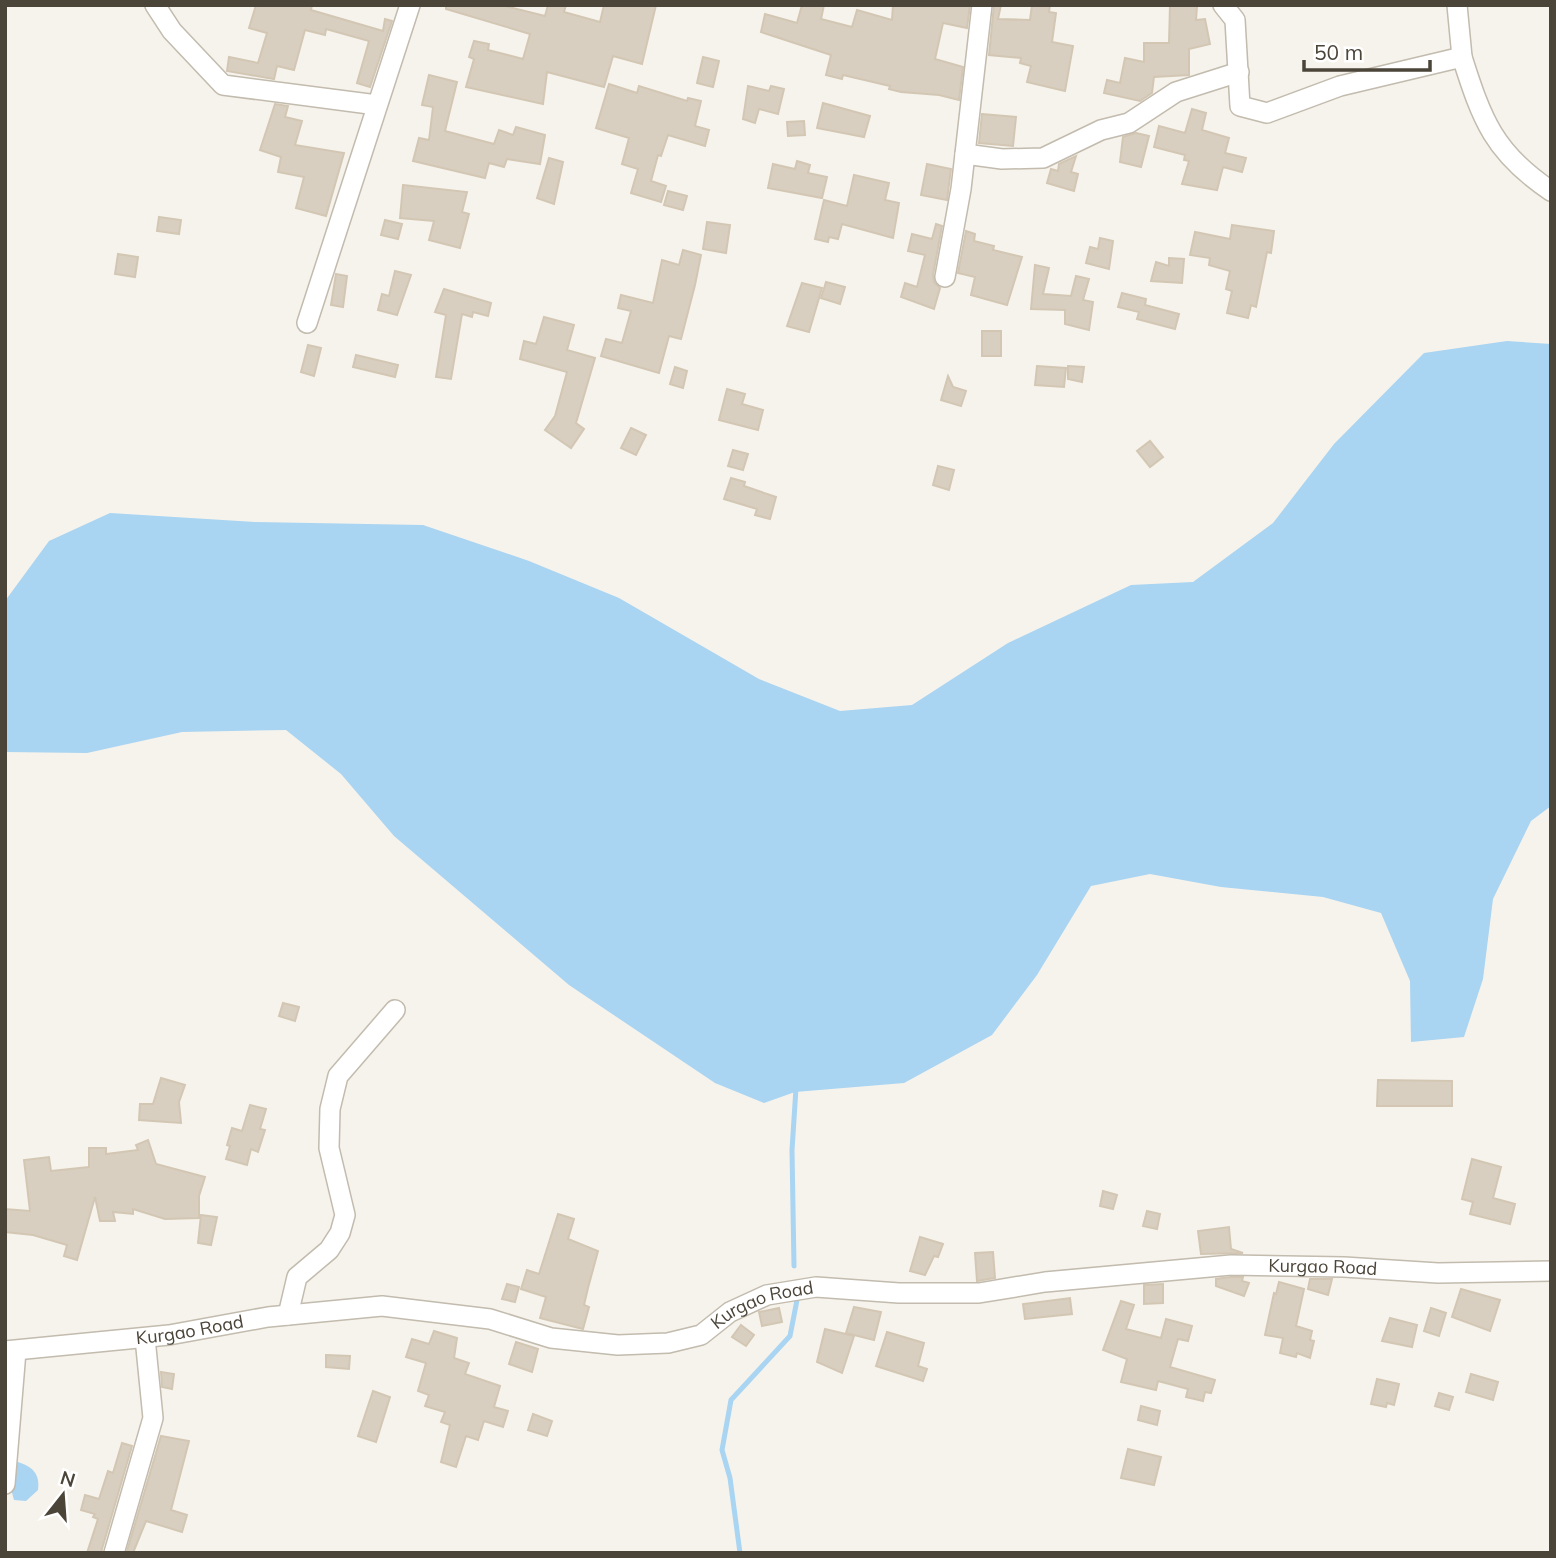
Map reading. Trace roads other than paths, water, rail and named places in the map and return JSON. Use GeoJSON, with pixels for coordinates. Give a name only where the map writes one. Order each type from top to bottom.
{"type":"FeatureCollection","features":[{"type":"Feature","properties":{"kind":"street"},"geometry":{"type":"LineString","coordinates":[[155,5],[172,31],[223,85],[377,105]]}},
{"type":"Feature","properties":{"kind":"street"},"geometry":{"type":"LineString","coordinates":[[307,323],[410,5]]}},
{"type":"Feature","properties":{"kind":"street"},"geometry":{"type":"LineString","coordinates":[[945,277],[965,154],[982,5]]}},
{"type":"Feature","properties":{"kind":"street"},"geometry":{"type":"LineString","coordinates":[[1223,5],[1235,20],[1240,106],[1267,113],[1340,86],[1462,57]]}},
{"type":"Feature","properties":{"kind":"street"},"geometry":{"type":"LineString","coordinates":[[1457,5],[1462,57],[1476,102],[1498,147],[1551,191]]}},
{"type":"Feature","properties":{"kind":"street"},"geometry":{"type":"LineString","coordinates":[[965,154],[1002,159],[1043,158],[1101,130],[1129,123],[1177,92],[1239,72]]}},
{"type":"Feature","properties":{"kind":"street"},"geometry":{"type":"LineString","coordinates":[[288,1315],[298,1278],[329,1250],[345,1215],[329,1148],[330,1109],[338,1076],[395,1010]]}},
{"type":"Feature","properties":{"kind":"street","name":"Kurgao Road"},"geometry":{"type":"LineString","coordinates":[[10,1351],[145,1338],[288,1315],[382,1306],[490,1319],[551,1338],[618,1345],[668,1343],[701,1335],[730,1312],[767,1295],[816,1287],[899,1293],[979,1293],[1045,1282],[1231,1265],[1487,1272],[1551,1271]]}},
{"type":"Feature","properties":{"kind":"street"},"geometry":{"type":"LineString","coordinates":[[114,1553],[153,1418],[145,1338]]}},
{"type":"Feature","properties":{"kind":"street"},"geometry":{"type":"LineString","coordinates":[[5,1484],[10,1351]]}},
{"type":"Feature","properties":{"kind":"water"},"geometry":{"type":"Polygon","coordinates":[[[1507,341],[1551,344],[1551,806],[1531,821],[1493,899],[1483,979],[1464,1037],[1411,1042],[1410,981],[1381,913],[1323,897],[1221,887],[1150,874],[1091,886],[1037,975],[992,1035],[904,1083],[795,1092],[764,1103],[715,1083],[569,985],[394,836],[341,774],[286,730],[182,732],[87,753],[5,752],[5,601],[49,541],[110,513],[255,522],[423,525],[529,561],[619,598],[759,679],[840,711],[912,705],[1008,643],[1131,585],[1193,582],[1273,523],[1334,444],[1424,353],[1507,341]]]}},
{"type":"Feature","properties":{"kind":"water"},"geometry":{"type":"Polygon","coordinates":[[[18,1462],[28,1466],[37,1475],[38,1490],[26,1501],[14,1500],[10,1485],[12,1467],[18,1462]]]}},
{"type":"Feature","properties":{"kind":"waterway"},"geometry":{"type":"LineString","coordinates":[[794,1266],[792,1150],[796,1088]]}},
{"type":"Feature","properties":{"kind":"waterway"},"geometry":{"type":"LineString","coordinates":[[740,1553],[730,1478],[722,1450],[731,1400],[790,1336],[797,1300]]}}]}
